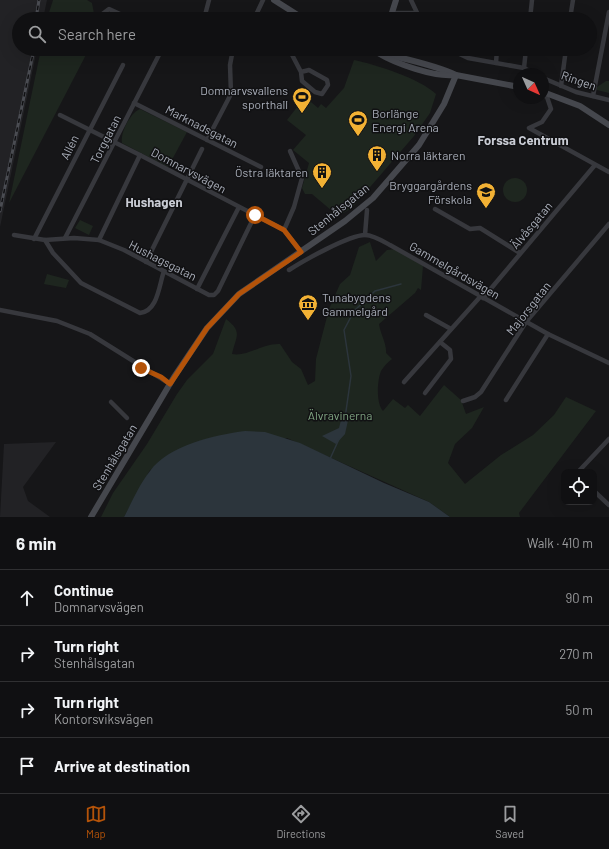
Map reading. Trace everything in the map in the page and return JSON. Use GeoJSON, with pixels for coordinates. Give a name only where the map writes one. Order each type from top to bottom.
{"type":"FeatureCollection","features":[{"type":"Feature","properties":{"kind":"street"},"geometry":{"type":"LineString","coordinates":[[206,12],[209,0]]}},
{"type":"Feature","properties":{"kind":"street"},"geometry":{"type":"LineString","coordinates":[[257,12],[263,0]]}},
{"type":"Feature","properties":{"kind":"street"},"geometry":{"type":"LineString","coordinates":[[274,0],[293,12]]}},
{"type":"Feature","properties":{"kind":"street"},"geometry":{"type":"LineString","coordinates":[[392,12],[396,0]]}},
{"type":"Feature","properties":{"kind":"street"},"geometry":{"type":"LineString","coordinates":[[411,0],[416,12]]}},
{"type":"Feature","properties":{"kind":"street"},"geometry":{"type":"LineString","coordinates":[[531,12],[532,0]]}},
{"type":"Feature","properties":{"kind":"street"},"geometry":{"type":"LineString","coordinates":[[571,12],[573,0]]}},
{"type":"Feature","properties":{"kind":"street"},"geometry":{"type":"LineString","coordinates":[[105,12],[109,9],[116,12]]}},
{"type":"Feature","properties":{"kind":"street"},"geometry":{"type":"LineString","coordinates":[[593,96],[609,12]]}},
{"type":"Feature","properties":{"kind":"street","name":"Torggatan"},"geometry":{"type":"LineString","coordinates":[[65,238],[158,56]]}},
{"type":"Feature","properties":{"kind":"street"},"geometry":{"type":"LineString","coordinates":[[207,140],[231,94],[231,56]]}},
{"type":"Feature","properties":{"kind":"street"},"geometry":{"type":"LineString","coordinates":[[292,56],[301,72],[302,81],[315,92],[322,94],[325,91],[327,80],[324,77],[309,70],[301,72]]}},
{"type":"Feature","properties":{"kind":"street"},"geometry":{"type":"LineString","coordinates":[[384,56],[388,59],[437,74],[456,75],[513,86]]}},
{"type":"Feature","properties":{"kind":"street"},"geometry":{"type":"LineString","coordinates":[[397,56],[456,75]]}},
{"type":"Feature","properties":{"kind":"street"},"geometry":{"type":"LineString","coordinates":[[464,56],[524,68],[525,56]]}},
{"type":"Feature","properties":{"kind":"street"},"geometry":{"type":"LineString","coordinates":[[496,56],[496,63]]}},
{"type":"Feature","properties":{"kind":"street"},"geometry":{"type":"LineString","coordinates":[[561,86],[565,56]]}},
{"type":"Feature","properties":{"kind":"street","name":"Allén"},"geometry":{"type":"LineString","coordinates":[[34,239],[123,65]]}},
{"type":"Feature","properties":{"kind":"street","name":"Stenhålsgatan"},"geometry":{"type":"LineString","coordinates":[[91,517],[170,384],[207,328],[239,294],[345,221],[373,198],[413,152],[437,118],[456,75]]}},
{"type":"Feature","properties":{"kind":"street","name":"Ringen"},"geometry":{"type":"LineString","coordinates":[[549,81],[576,92],[609,100]]}},
{"type":"Feature","properties":{"kind":"street"},"geometry":{"type":"LineString","coordinates":[[549,96],[580,106],[609,125]]}},
{"type":"Feature","properties":{"kind":"street"},"geometry":{"type":"LineString","coordinates":[[549,100],[551,103],[551,109],[542,122],[529,128],[609,172]]}},
{"type":"Feature","properties":{"kind":"street","name":"Marknadsgatan"},"geometry":{"type":"LineString","coordinates":[[134,103],[261,167]]}},
{"type":"Feature","properties":{"kind":"street","name":"Domnarvsvägen"},"geometry":{"type":"LineString","coordinates":[[60,115],[284,230],[301,252]]}},
{"type":"Feature","properties":{"kind":"street"},"geometry":{"type":"LineString","coordinates":[[146,262],[202,149]]}},
{"type":"Feature","properties":{"kind":"street"},"geometry":{"type":"LineString","coordinates":[[284,230],[291,215],[302,178],[299,168],[290,151]]}},
{"type":"Feature","properties":{"kind":"street"},"geometry":{"type":"LineString","coordinates":[[99,240],[140,155]]}},
{"type":"Feature","properties":{"kind":"street","name":"Älvåsgatan"},"geometry":{"type":"LineString","coordinates":[[404,382],[451,329],[482,297],[595,165]]}},
{"type":"Feature","properties":{"kind":"street"},"geometry":{"type":"LineString","coordinates":[[197,289],[239,207]]}},
{"type":"Feature","properties":{"kind":"street"},"geometry":{"type":"LineString","coordinates":[[435,209],[470,229],[480,228],[520,253]]}},
{"type":"Feature","properties":{"kind":"street"},"geometry":{"type":"LineString","coordinates":[[289,270],[342,242],[364,235],[367,210]]}},
{"type":"Feature","properties":{"kind":"street","name":"Hushagsgatan"},"geometry":{"type":"LineString","coordinates":[[14,235],[45,240],[65,238],[99,240],[146,262],[209,295],[218,291],[255,215]]}},
{"type":"Feature","properties":{"kind":"street","name":"Majorsgatan"},"geometry":{"type":"LineString","coordinates":[[463,401],[475,397],[481,392],[526,322],[609,224]]}},
{"type":"Feature","properties":{"kind":"street","name":"Gammelgårdsvägen"},"geometry":{"type":"LineString","coordinates":[[364,235],[390,245],[548,334],[609,363]]}},
{"type":"Feature","properties":{"kind":"street"},"geometry":{"type":"LineString","coordinates":[[45,240],[54,253],[81,283],[140,313],[146,312],[151,308],[164,271]]}},
{"type":"Feature","properties":{"kind":"street"},"geometry":{"type":"LineString","coordinates":[[0,310],[57,321],[90,334],[170,384]]}},
{"type":"Feature","properties":{"kind":"street"},"geometry":{"type":"LineString","coordinates":[[426,315],[451,329]]}},
{"type":"Feature","properties":{"kind":"street"},"geometry":{"type":"LineString","coordinates":[[506,400],[548,334]]}},
{"type":"Feature","properties":{"kind":"street"},"geometry":{"type":"LineString","coordinates":[[425,393],[451,359],[450,350],[440,342]]}},
{"type":"Feature","properties":{"kind":"street"},"geometry":{"type":"LineString","coordinates":[[111,402],[127,418]]}},
{"type":"Feature","properties":{"kind":"street"},"geometry":{"type":"LineString","coordinates":[[581,469],[609,439]]}},
{"type":"Feature","properties":{"kind":"street"},"geometry":{"type":"LineString","coordinates":[[597,494],[609,505]]}},
{"type":"Feature","properties":{"kind":"shaded area"},"geometry":{"type":"Polygon","coordinates":[[[0,0],[47,0],[44,12],[12,12],[12,56],[36,56],[0,227],[0,0]]]}},
{"type":"Feature","properties":{"kind":"shaded area"},"geometry":{"type":"Polygon","coordinates":[[[342,416],[349,416],[345,434],[336,444],[322,436],[339,428],[342,416]]]}},
{"type":"Feature","properties":{"kind":"shaded area"},"geometry":{"type":"Polygon","coordinates":[[[245,431],[265,432],[300,443],[384,483],[429,502],[450,517],[124,517],[146,476],[158,462],[169,454],[193,443],[220,435],[245,431]]]}},
{"type":"Feature","properties":{"kind":"shaded area"},"geometry":{"type":"Polygon","coordinates":[[[56,442],[23,487],[28,501],[50,517],[0,517],[4,444],[56,442]]]}},
{"type":"Feature","properties":{"kind":"green space"},"geometry":{"type":"Polygon","coordinates":[[[53,0],[87,0],[92,3],[94,12],[49,12],[53,0]]]}},
{"type":"Feature","properties":{"kind":"green space"},"geometry":{"type":"Polygon","coordinates":[[[40,56],[85,56],[9,203],[40,56]]]}},
{"type":"Feature","properties":{"kind":"green space","name":"Borlänge Energi Arena"},"geometry":{"type":"Polygon","coordinates":[[[354,60],[374,65],[409,78],[429,88],[436,94],[430,113],[414,136],[352,208],[338,216],[312,194],[305,194],[302,188],[309,163],[293,150],[306,135],[287,120],[305,97],[318,108],[321,104],[326,108],[344,88],[354,60]]]}},
{"type":"Feature","properties":{"kind":"green space"},"geometry":{"type":"Polygon","coordinates":[[[606,81],[609,81],[609,93],[597,90],[597,87],[606,81]]]}},
{"type":"Feature","properties":{"kind":"green space"},"geometry":{"type":"Polygon","coordinates":[[[140,109],[187,132],[168,167],[122,143],[126,124],[136,111],[140,109]]]}},
{"type":"Feature","properties":{"kind":"green space"},"geometry":{"type":"Polygon","coordinates":[[[515,178],[523,182],[527,190],[523,198],[515,202],[507,198],[503,190],[507,182],[515,178]]]}},
{"type":"Feature","properties":{"kind":"green space"},"geometry":{"type":"Polygon","coordinates":[[[80,220],[93,226],[89,235],[75,228],[80,220]]]}},
{"type":"Feature","properties":{"kind":"green space","name":"Älvravinerna"},"geometry":{"type":"Polygon","coordinates":[[[370,242],[376,261],[387,250],[396,249],[423,266],[421,290],[418,288],[415,293],[379,324],[386,353],[392,359],[383,367],[381,371],[378,386],[379,403],[383,411],[393,399],[405,408],[408,405],[420,416],[444,385],[461,400],[466,414],[484,407],[472,428],[455,444],[448,463],[465,484],[501,455],[533,435],[554,415],[566,397],[596,411],[519,513],[520,517],[450,517],[429,502],[287,438],[150,470],[124,517],[101,517],[113,493],[147,444],[177,394],[187,380],[213,354],[226,319],[235,327],[237,335],[232,354],[243,354],[274,344],[280,344],[292,362],[301,369],[308,385],[315,381],[316,359],[329,309],[340,284],[350,275],[359,247],[370,242]]]}},
{"type":"Feature","properties":{"kind":"green space"},"geometry":{"type":"Polygon","coordinates":[[[47,274],[69,280],[66,288],[44,284],[47,274]]]}},
{"type":"Feature","properties":{"kind":"waterway"},"geometry":{"type":"LineString","coordinates":[[345,418],[351,376],[344,330],[354,311],[375,291],[401,284]]}},
{"type":"Feature","properties":{"kind":"waterway"},"geometry":{"type":"LineString","coordinates":[[330,459],[339,439]]}},
{"type":"Feature","properties":{"kind":"railway"},"geometry":{"type":"LineString","coordinates":[[37,12],[39,0]]}},
{"type":"Feature","properties":{"kind":"railway"},"geometry":{"type":"LineString","coordinates":[[0,211],[33,56]]}},
{"type":"Feature","properties":{"kind":"place","name":"Domnarvsvallens sporthall"},"geometry":{"type":"Point","coordinates":[302,114]}},
{"type":"Feature","properties":{"kind":"place","name":"Borlänge Energi Arena"},"geometry":{"type":"Point","coordinates":[358,137]}},
{"type":"Feature","properties":{"kind":"place","name":"Norra läktaren"},"geometry":{"type":"Point","coordinates":[377,172]}},
{"type":"Feature","properties":{"kind":"place","name":"Östra läktaren"},"geometry":{"type":"Point","coordinates":[322,189]}},
{"type":"Feature","properties":{"kind":"place","name":"Bryggargårdens Förskola"},"geometry":{"type":"Point","coordinates":[486,209]}},
{"type":"Feature","properties":{"kind":"place","name":"Tunabygdens Gammelgård"},"geometry":{"type":"Point","coordinates":[308,321]}},
{"type":"Feature","properties":{"kind":"district","name":"Forssa Centrum"},"geometry":{"type":"Point","coordinates":[523,140]}},
{"type":"Feature","properties":{"kind":"district","name":"Hushagen"},"geometry":{"type":"Point","coordinates":[154,202]}},
{"type":"Feature","properties":{"kind":"route"},"geometry":{"type":"LineString","coordinates":[[141,368],[161,377],[170,384],[207,328],[239,294],[301,252],[284,230],[255,215]]}}]}
